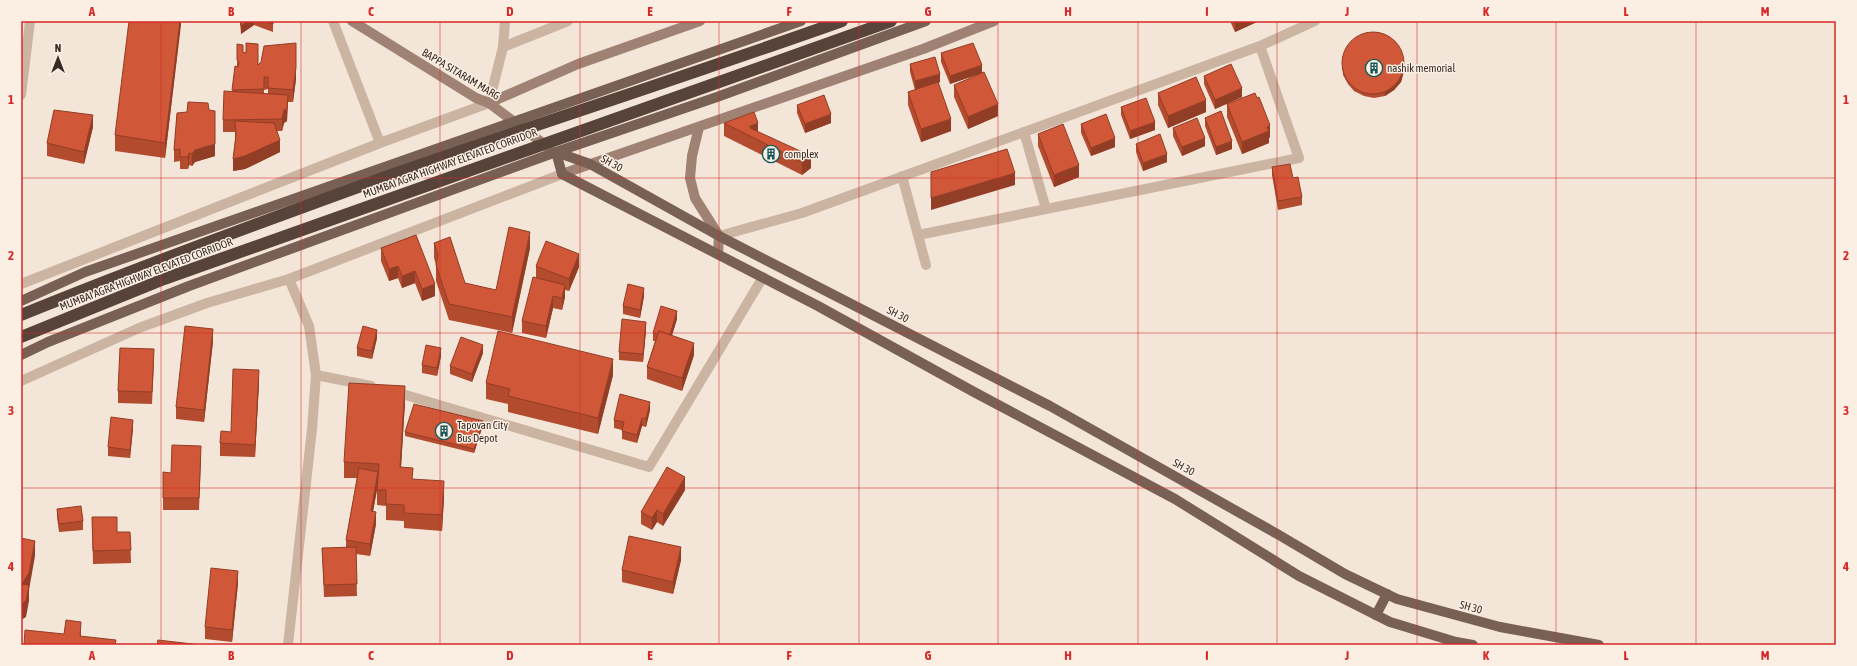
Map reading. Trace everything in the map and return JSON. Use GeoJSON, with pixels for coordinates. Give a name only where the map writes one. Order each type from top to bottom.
{"type":"FeatureCollection","features":[{"type":"Feature","properties":{"kind":"highway","name":"MUMBAI AGRA HIGHWAY ELEVATED CORRIDOR"},"geometry":{"type":"LineString","coordinates":[[21,315],[146,265],[395,174],[695,73],[842,21]]}},
{"type":"Feature","properties":{"kind":"highway","name":"MUMBAI AGRA HIGHWAY ELEVATED CORRIDOR"},"geometry":{"type":"LineString","coordinates":[[21,337],[164,279],[891,21]]}},
{"type":"Feature","properties":{"kind":"main road"},"geometry":{"type":"LineString","coordinates":[[21,300],[85,272],[801,21]]}},
{"type":"Feature","properties":{"kind":"main road"},"geometry":{"type":"LineString","coordinates":[[21,355],[48,342],[189,286],[556,152],[710,99],[926,21]]}},
{"type":"Feature","properties":{"kind":"main road"},"geometry":{"type":"LineString","coordinates":[[556,152],[562,174],[718,254],[1175,499],[1299,576],[1390,622],[1456,642],[1474,645]]}},
{"type":"Feature","properties":{"kind":"main road","name":"SH 30"},"geometry":{"type":"LineString","coordinates":[[556,152],[590,164],[719,236],[1050,406],[1346,574],[1397,599],[1500,627],[1599,645]]}},
{"type":"Feature","properties":{"kind":"main road"},"geometry":{"type":"LineString","coordinates":[[1376,615],[1387,594]]}},
{"type":"Feature","properties":{"kind":"street"},"geometry":{"type":"LineString","coordinates":[[21,95],[30,21]]}},
{"type":"Feature","properties":{"kind":"street"},"geometry":{"type":"LineString","coordinates":[[332,21],[380,143]]}},
{"type":"Feature","properties":{"kind":"street","name":"BAPPA SITARAM MARG"},"geometry":{"type":"LineString","coordinates":[[352,21],[476,98],[489,103],[556,152]]}},
{"type":"Feature","properties":{"kind":"street"},"geometry":{"type":"LineString","coordinates":[[489,103],[503,47],[505,21]]}},
{"type":"Feature","properties":{"kind":"street"},"geometry":{"type":"LineString","coordinates":[[503,47],[568,21]]}},
{"type":"Feature","properties":{"kind":"street"},"geometry":{"type":"LineString","coordinates":[[21,284],[380,143],[489,103],[578,64],[700,21]]}},
{"type":"Feature","properties":{"kind":"street"},"geometry":{"type":"LineString","coordinates":[[21,381],[140,328],[207,303],[289,279],[562,174],[923,49],[994,21]]}},
{"type":"Feature","properties":{"kind":"street"},"geometry":{"type":"LineString","coordinates":[[719,236],[802,213],[1260,46],[1315,21]]}},
{"type":"Feature","properties":{"kind":"street"},"geometry":{"type":"LineString","coordinates":[[918,234],[1299,158],[1260,46]]}},
{"type":"Feature","properties":{"kind":"street"},"geometry":{"type":"LineString","coordinates":[[699,127],[692,156],[690,178],[695,198],[719,236],[718,254]]}},
{"type":"Feature","properties":{"kind":"street"},"geometry":{"type":"LineString","coordinates":[[1024,132],[1046,209]]}},
{"type":"Feature","properties":{"kind":"street"},"geometry":{"type":"LineString","coordinates":[[902,176],[926,265]]}},
{"type":"Feature","properties":{"kind":"street"},"geometry":{"type":"LineString","coordinates":[[316,375],[395,391],[649,466],[763,278]]}},
{"type":"Feature","properties":{"kind":"street"},"geometry":{"type":"LineString","coordinates":[[288,645],[312,429],[316,375],[308,326],[289,279]]}},
{"type":"Feature","properties":{"kind":"building"},"geometry":{"type":"Polygon","coordinates":[[[129,21],[180,21],[165,143],[115,135],[129,21]]]}},
{"type":"Feature","properties":{"kind":"building"},"geometry":{"type":"Polygon","coordinates":[[[240,21],[248,21],[241,26],[240,21]]]}},
{"type":"Feature","properties":{"kind":"building"},"geometry":{"type":"Polygon","coordinates":[[[265,21],[273,21],[273,24],[265,21]]]}},
{"type":"Feature","properties":{"kind":"building","name":"nashik memorial"},"geometry":{"type":"Polygon","coordinates":[[[1373,32],[1390,37],[1395,41],[1399,46],[1404,63],[1399,80],[1395,85],[1390,89],[1373,94],[1356,89],[1351,85],[1347,80],[1342,63],[1347,46],[1351,41],[1356,37],[1373,32]]]}},
{"type":"Feature","properties":{"kind":"building"},"geometry":{"type":"Polygon","coordinates":[[[246,43],[258,44],[258,65],[261,62],[264,46],[296,43],[296,67],[293,90],[268,88],[268,77],[264,77],[264,89],[232,90],[235,66],[238,67],[239,62],[237,60],[237,44],[243,45],[243,52],[246,53],[246,43]]]}},
{"type":"Feature","properties":{"kind":"building"},"geometry":{"type":"Polygon","coordinates":[[[973,43],[982,65],[950,76],[941,53],[973,43]]]}},
{"type":"Feature","properties":{"kind":"building"},"geometry":{"type":"Polygon","coordinates":[[[935,57],[940,74],[915,81],[910,64],[935,57]]]}},
{"type":"Feature","properties":{"kind":"building"},"geometry":{"type":"Polygon","coordinates":[[[1231,64],[1242,88],[1215,100],[1204,76],[1231,64]]]}},
{"type":"Feature","properties":{"kind":"building"},"geometry":{"type":"Polygon","coordinates":[[[984,72],[998,104],[968,117],[954,85],[984,72]]]}},
{"type":"Feature","properties":{"kind":"building"},"geometry":{"type":"Polygon","coordinates":[[[1196,77],[1206,100],[1168,116],[1158,93],[1196,77]]]}},
{"type":"Feature","properties":{"kind":"building"},"geometry":{"type":"Polygon","coordinates":[[[938,82],[951,119],[921,129],[908,92],[938,82]]]}},
{"type":"Feature","properties":{"kind":"building"},"geometry":{"type":"Polygon","coordinates":[[[224,91],[288,95],[287,109],[284,110],[282,119],[223,120],[224,91]]]}},
{"type":"Feature","properties":{"kind":"building"},"geometry":{"type":"Polygon","coordinates":[[[1255,93],[1257,98],[1259,97],[1270,125],[1267,127],[1269,131],[1242,142],[1227,104],[1255,93]]]}},
{"type":"Feature","properties":{"kind":"building"},"geometry":{"type":"Polygon","coordinates":[[[824,95],[831,114],[805,124],[797,105],[824,95]]]}},
{"type":"Feature","properties":{"kind":"building"},"geometry":{"type":"Polygon","coordinates":[[[1146,98],[1155,122],[1130,131],[1121,107],[1146,98]]]}},
{"type":"Feature","properties":{"kind":"building"},"geometry":{"type":"Polygon","coordinates":[[[188,102],[208,103],[209,110],[215,111],[215,144],[195,150],[192,154],[189,153],[188,157],[180,157],[180,149],[174,150],[177,113],[187,112],[188,102]]]}},
{"type":"Feature","properties":{"kind":"building"},"geometry":{"type":"Polygon","coordinates":[[[54,110],[93,115],[84,152],[47,143],[54,110]]]}},
{"type":"Feature","properties":{"kind":"building"},"geometry":{"type":"Polygon","coordinates":[[[1221,111],[1232,141],[1216,147],[1205,118],[1221,111]]]}},
{"type":"Feature","properties":{"kind":"building"},"geometry":{"type":"Polygon","coordinates":[[[754,112],[758,123],[750,126],[750,128],[811,156],[802,162],[724,123],[754,112]]]}},
{"type":"Feature","properties":{"kind":"building"},"geometry":{"type":"Polygon","coordinates":[[[1106,114],[1115,138],[1091,148],[1081,124],[1106,114]]]}},
{"type":"Feature","properties":{"kind":"building"},"geometry":{"type":"Polygon","coordinates":[[[1197,118],[1205,138],[1182,147],[1173,128],[1197,118]]]}},
{"type":"Feature","properties":{"kind":"building"},"geometry":{"type":"Polygon","coordinates":[[[235,121],[274,123],[280,140],[245,156],[233,159],[236,135],[235,121]]]}},
{"type":"Feature","properties":{"kind":"building"},"geometry":{"type":"Polygon","coordinates":[[[1063,124],[1079,165],[1054,175],[1038,134],[1063,124]]]}},
{"type":"Feature","properties":{"kind":"building"},"geometry":{"type":"Polygon","coordinates":[[[1160,134],[1167,154],[1143,163],[1136,144],[1160,134]]]}},
{"type":"Feature","properties":{"kind":"building"},"geometry":{"type":"Polygon","coordinates":[[[1007,149],[1015,173],[931,198],[931,172],[1007,149]]]}},
{"type":"Feature","properties":{"kind":"building"},"geometry":{"type":"Polygon","coordinates":[[[1290,164],[1293,178],[1298,177],[1302,197],[1278,201],[1272,167],[1290,164]]]}},
{"type":"Feature","properties":{"kind":"building"},"geometry":{"type":"Polygon","coordinates":[[[509,227],[530,232],[512,317],[449,304],[436,265],[438,255],[434,243],[450,237],[465,283],[496,290],[509,227]]]}},
{"type":"Feature","properties":{"kind":"building"},"geometry":{"type":"Polygon","coordinates":[[[416,235],[435,284],[422,289],[415,271],[402,276],[398,266],[389,269],[381,248],[416,235]]]}},
{"type":"Feature","properties":{"kind":"building"},"geometry":{"type":"Polygon","coordinates":[[[546,241],[579,254],[569,279],[536,266],[546,241]]]}},
{"type":"Feature","properties":{"kind":"building"},"geometry":{"type":"Polygon","coordinates":[[[533,277],[565,285],[562,298],[553,296],[546,326],[522,321],[533,277]]]}},
{"type":"Feature","properties":{"kind":"building"},"geometry":{"type":"Polygon","coordinates":[[[628,284],[644,288],[640,310],[623,306],[628,284]]]}},
{"type":"Feature","properties":{"kind":"building"},"geometry":{"type":"Polygon","coordinates":[[[661,306],[677,311],[670,335],[659,331],[658,334],[653,333],[661,306]]]}},
{"type":"Feature","properties":{"kind":"building"},"geometry":{"type":"Polygon","coordinates":[[[622,319],[646,322],[643,354],[619,352],[622,319]]]}},
{"type":"Feature","properties":{"kind":"building"},"geometry":{"type":"Polygon","coordinates":[[[185,326],[213,329],[204,410],[176,407],[185,326]]]}},
{"type":"Feature","properties":{"kind":"building"},"geometry":{"type":"Polygon","coordinates":[[[363,326],[377,330],[372,351],[357,348],[363,326]]]}},
{"type":"Feature","properties":{"kind":"building"},"geometry":{"type":"Polygon","coordinates":[[[498,331],[613,359],[598,418],[508,396],[510,389],[486,383],[498,331]]]}},
{"type":"Feature","properties":{"kind":"building"},"geometry":{"type":"Polygon","coordinates":[[[659,331],[694,343],[682,378],[647,367],[659,331]]]}},
{"type":"Feature","properties":{"kind":"building"},"geometry":{"type":"Polygon","coordinates":[[[461,337],[483,345],[472,374],[450,366],[461,337]]]}},
{"type":"Feature","properties":{"kind":"building"},"geometry":{"type":"Polygon","coordinates":[[[426,345],[441,348],[437,368],[422,365],[426,345]]]}},
{"type":"Feature","properties":{"kind":"building"},"geometry":{"type":"Polygon","coordinates":[[[120,348],[154,349],[152,392],[118,391],[120,348]]]}},
{"type":"Feature","properties":{"kind":"building"},"geometry":{"type":"Polygon","coordinates":[[[233,369],[259,370],[255,445],[220,443],[221,431],[231,432],[233,369]]]}},
{"type":"Feature","properties":{"kind":"building"},"geometry":{"type":"Polygon","coordinates":[[[349,383],[405,386],[400,467],[413,468],[412,479],[444,481],[442,515],[404,513],[404,505],[386,504],[386,490],[377,490],[379,464],[344,462],[349,383]]]}},
{"type":"Feature","properties":{"kind":"building"},"geometry":{"type":"Polygon","coordinates":[[[620,394],[650,402],[646,419],[642,418],[637,435],[622,431],[624,422],[614,420],[620,394]]]}},
{"type":"Feature","properties":{"kind":"building","name":"Tapovan City Bus Depot"},"geometry":{"type":"Polygon","coordinates":[[[414,404],[483,421],[474,449],[405,432],[414,404]]]}},
{"type":"Feature","properties":{"kind":"building"},"geometry":{"type":"Polygon","coordinates":[[[111,417],[133,420],[130,450],[108,447],[111,417]]]}},
{"type":"Feature","properties":{"kind":"building"},"geometry":{"type":"Polygon","coordinates":[[[172,445],[201,446],[199,498],[163,498],[163,472],[171,473],[172,445]]]}},
{"type":"Feature","properties":{"kind":"building"},"geometry":{"type":"Polygon","coordinates":[[[667,467],[685,477],[663,514],[657,510],[652,518],[641,512],[667,467]]]}},
{"type":"Feature","properties":{"kind":"building"},"geometry":{"type":"Polygon","coordinates":[[[359,468],[378,472],[371,511],[376,512],[370,544],[346,540],[359,468]]]}},
{"type":"Feature","properties":{"kind":"building"},"geometry":{"type":"Polygon","coordinates":[[[81,506],[83,521],[59,524],[57,509],[81,506]]]}},
{"type":"Feature","properties":{"kind":"building"},"geometry":{"type":"Polygon","coordinates":[[[92,517],[117,517],[117,532],[130,532],[131,550],[93,551],[92,517]]]}},
{"type":"Feature","properties":{"kind":"building"},"geometry":{"type":"Polygon","coordinates":[[[629,536],[681,547],[673,582],[622,570],[629,536]]]}},
{"type":"Feature","properties":{"kind":"building"},"geometry":{"type":"Polygon","coordinates":[[[21,538],[35,541],[29,573],[22,584],[29,585],[26,601],[21,604],[21,538]]]}},
{"type":"Feature","properties":{"kind":"building"},"geometry":{"type":"Polygon","coordinates":[[[356,547],[357,584],[324,585],[322,548],[356,547]]]}},
{"type":"Feature","properties":{"kind":"building"},"geometry":{"type":"Polygon","coordinates":[[[211,568],[238,571],[232,630],[205,627],[211,568]]]}},
{"type":"Feature","properties":{"kind":"building"},"geometry":{"type":"Polygon","coordinates":[[[66,620],[81,622],[80,636],[116,640],[115,645],[24,645],[25,630],[64,634],[66,620]]]}},
{"type":"Feature","properties":{"kind":"building"},"geometry":{"type":"Polygon","coordinates":[[[158,640],[201,645],[157,645],[158,640]]]}},
{"type":"Feature","properties":{"kind":"place","name":"nashik memorial"},"geometry":{"type":"Point","coordinates":[1374,68]}},
{"type":"Feature","properties":{"kind":"place","name":"complex"},"geometry":{"type":"Point","coordinates":[771,154]}},
{"type":"Feature","properties":{"kind":"place","name":"Tapovan City Bus Depot"},"geometry":{"type":"Point","coordinates":[444,431]}}]}
